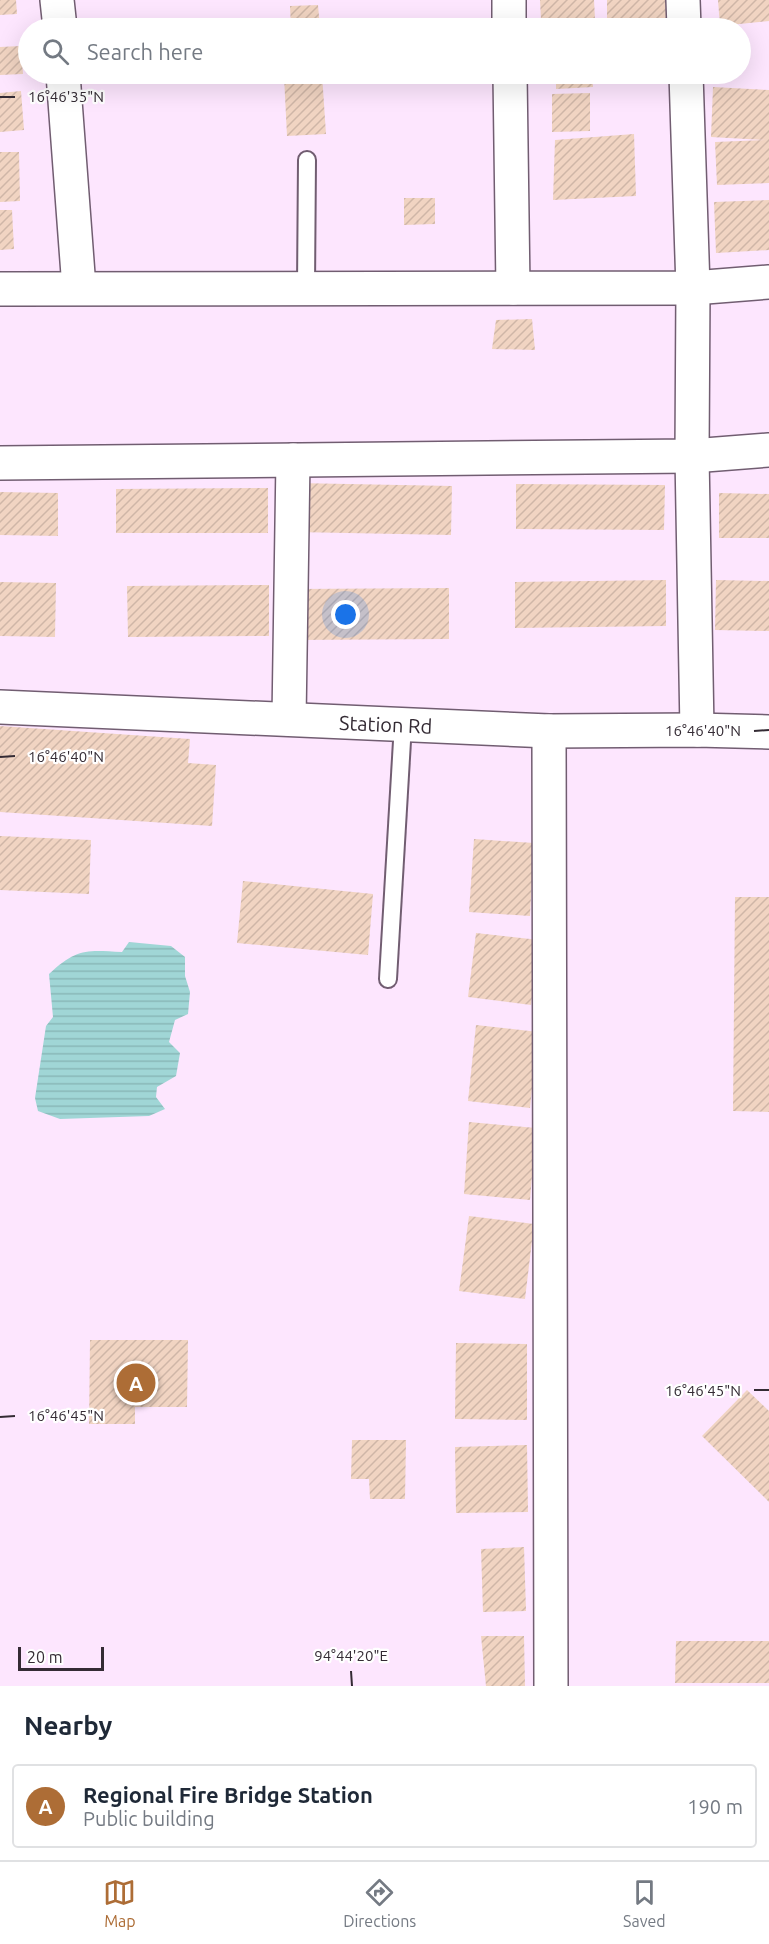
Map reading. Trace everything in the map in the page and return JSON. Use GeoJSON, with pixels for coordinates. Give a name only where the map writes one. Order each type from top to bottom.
{"type":"FeatureCollection","features":[{"type":"Feature","properties":{"kind":"street"},"geometry":{"type":"LineString","coordinates":[[57,0],[59,18]]}},
{"type":"Feature","properties":{"kind":"street"},"geometry":{"type":"LineString","coordinates":[[509,0],[509,18]]}},
{"type":"Feature","properties":{"kind":"street"},"geometry":{"type":"LineString","coordinates":[[683,0],[684,18]]}},
{"type":"Feature","properties":{"kind":"street"},"geometry":{"type":"LineString","coordinates":[[64,84],[79,288]]}},
{"type":"Feature","properties":{"kind":"street"},"geometry":{"type":"LineString","coordinates":[[510,84],[513,288]]}},
{"type":"Feature","properties":{"kind":"street"},"geometry":{"type":"LineString","coordinates":[[686,84],[693,288],[692,456],[697,730]]}},
{"type":"Feature","properties":{"kind":"street"},"geometry":{"type":"LineString","coordinates":[[0,289],[693,288],[769,282]]}},
{"type":"Feature","properties":{"kind":"street"},"geometry":{"type":"LineString","coordinates":[[0,463],[692,456],[769,450]]}},
{"type":"Feature","properties":{"kind":"street"},"geometry":{"type":"LineString","coordinates":[[289,719],[292,460]]}},
{"type":"Feature","properties":{"kind":"street","name":"Station Rd"},"geometry":{"type":"LineString","coordinates":[[0,707],[549,731],[769,732]]}},
{"type":"Feature","properties":{"kind":"street"},"geometry":{"type":"LineString","coordinates":[[549,731],[552,1686]]}},
{"type":"Feature","properties":{"kind":"lane"},"geometry":{"type":"LineString","coordinates":[[306,287],[307,160]]}},
{"type":"Feature","properties":{"kind":"lane"},"geometry":{"type":"LineString","coordinates":[[388,979],[403,724]]}},
{"type":"Feature","properties":{"kind":"shaded area"},"geometry":{"type":"Polygon","coordinates":[[[129,942],[171,946],[185,957],[185,976],[190,992],[188,1014],[175,1020],[169,1042],[180,1053],[176,1076],[157,1087],[156,1097],[165,1109],[149,1116],[60,1119],[38,1111],[35,1098],[46,1026],[53,1017],[49,974],[75,955],[90,951],[122,952],[129,942]]]}},
{"type":"Feature","properties":{"kind":"building"},"geometry":{"type":"Polygon","coordinates":[[[0,0],[16,0],[17,14],[0,15],[0,0]]]}},
{"type":"Feature","properties":{"kind":"building"},"geometry":{"type":"Polygon","coordinates":[[[540,0],[594,0],[595,18],[541,18],[540,0]]]}},
{"type":"Feature","properties":{"kind":"building"},"geometry":{"type":"Polygon","coordinates":[[[607,0],[667,0],[668,18],[607,18],[607,0]]]}},
{"type":"Feature","properties":{"kind":"building"},"geometry":{"type":"Polygon","coordinates":[[[718,0],[769,0],[769,21],[751,23],[751,18],[719,18],[718,0]]]}},
{"type":"Feature","properties":{"kind":"building"},"geometry":{"type":"Polygon","coordinates":[[[318,5],[319,18],[291,18],[290,6],[318,5]]]}},
{"type":"Feature","properties":{"kind":"building"},"geometry":{"type":"Polygon","coordinates":[[[18,46],[18,74],[0,75],[0,47],[18,46]]]}},
{"type":"Feature","properties":{"kind":"building"},"geometry":{"type":"Polygon","coordinates":[[[284,84],[323,84],[326,134],[287,136],[284,84]]]}},
{"type":"Feature","properties":{"kind":"building"},"geometry":{"type":"Polygon","coordinates":[[[556,84],[593,84],[593,87],[556,89],[556,84]]]}},
{"type":"Feature","properties":{"kind":"building"},"geometry":{"type":"Polygon","coordinates":[[[713,87],[769,90],[769,183],[717,185],[715,142],[765,140],[711,137],[713,87]]]}},
{"type":"Feature","properties":{"kind":"building"},"geometry":{"type":"Polygon","coordinates":[[[21,91],[24,130],[0,132],[0,93],[21,91]]]}},
{"type":"Feature","properties":{"kind":"building"},"geometry":{"type":"Polygon","coordinates":[[[590,93],[590,131],[552,132],[552,94],[590,93]]]}},
{"type":"Feature","properties":{"kind":"building"},"geometry":{"type":"Polygon","coordinates":[[[634,134],[636,196],[553,200],[555,140],[634,134]]]}},
{"type":"Feature","properties":{"kind":"building"},"geometry":{"type":"Polygon","coordinates":[[[0,152],[19,152],[20,201],[0,202],[0,152]]]}},
{"type":"Feature","properties":{"kind":"building"},"geometry":{"type":"Polygon","coordinates":[[[404,198],[435,198],[435,224],[404,225],[404,198]]]}},
{"type":"Feature","properties":{"kind":"building"},"geometry":{"type":"Polygon","coordinates":[[[769,200],[769,250],[716,253],[714,202],[769,200]]]}},
{"type":"Feature","properties":{"kind":"building"},"geometry":{"type":"Polygon","coordinates":[[[0,210],[12,210],[14,249],[0,250],[0,210]]]}},
{"type":"Feature","properties":{"kind":"building"},"geometry":{"type":"Polygon","coordinates":[[[532,319],[535,350],[492,349],[496,320],[532,319]]]}},
{"type":"Feature","properties":{"kind":"building"},"geometry":{"type":"Polygon","coordinates":[[[296,483],[452,486],[451,535],[295,532],[296,483]]]}},
{"type":"Feature","properties":{"kind":"building"},"geometry":{"type":"Polygon","coordinates":[[[516,484],[665,485],[664,530],[516,529],[516,484]]]}},
{"type":"Feature","properties":{"kind":"building"},"geometry":{"type":"Polygon","coordinates":[[[268,488],[268,533],[116,533],[116,489],[268,488]]]}},
{"type":"Feature","properties":{"kind":"building"},"geometry":{"type":"Polygon","coordinates":[[[0,492],[58,493],[58,536],[0,535],[0,492]]]}},
{"type":"Feature","properties":{"kind":"building"},"geometry":{"type":"Polygon","coordinates":[[[719,493],[769,494],[769,538],[719,538],[719,493]]]}},
{"type":"Feature","properties":{"kind":"building"},"geometry":{"type":"Polygon","coordinates":[[[666,580],[666,626],[515,628],[515,582],[666,580]]]}},
{"type":"Feature","properties":{"kind":"building"},"geometry":{"type":"Polygon","coordinates":[[[716,580],[769,581],[769,631],[715,630],[716,580]]]}},
{"type":"Feature","properties":{"kind":"building"},"geometry":{"type":"Polygon","coordinates":[[[0,582],[56,583],[55,637],[0,636],[0,582]]]}},
{"type":"Feature","properties":{"kind":"building"},"geometry":{"type":"Polygon","coordinates":[[[269,585],[269,636],[128,637],[127,586],[269,585]]]}},
{"type":"Feature","properties":{"kind":"building"},"geometry":{"type":"Polygon","coordinates":[[[449,588],[449,639],[296,640],[296,589],[449,588]]]}},
{"type":"Feature","properties":{"kind":"building"},"geometry":{"type":"Polygon","coordinates":[[[0,726],[190,739],[188,763],[216,765],[212,826],[0,812],[0,726]]]}},
{"type":"Feature","properties":{"kind":"building"},"geometry":{"type":"Polygon","coordinates":[[[0,836],[91,840],[89,894],[0,890],[0,836]]]}},
{"type":"Feature","properties":{"kind":"building"},"geometry":{"type":"Polygon","coordinates":[[[474,839],[534,843],[530,916],[469,912],[474,839]]]}},
{"type":"Feature","properties":{"kind":"building"},"geometry":{"type":"Polygon","coordinates":[[[243,881],[373,894],[368,955],[237,943],[243,881]]]}},
{"type":"Feature","properties":{"kind":"building"},"geometry":{"type":"Polygon","coordinates":[[[735,897],[769,897],[769,1112],[733,1111],[735,897]]]}},
{"type":"Feature","properties":{"kind":"building"},"geometry":{"type":"Polygon","coordinates":[[[476,933],[539,940],[531,1005],[468,997],[476,933]]]}},
{"type":"Feature","properties":{"kind":"building"},"geometry":{"type":"Polygon","coordinates":[[[476,1025],[538,1032],[530,1108],[468,1101],[476,1025]]]}},
{"type":"Feature","properties":{"kind":"building"},"geometry":{"type":"Polygon","coordinates":[[[469,1122],[536,1128],[530,1200],[464,1194],[469,1122]]]}},
{"type":"Feature","properties":{"kind":"building"},"geometry":{"type":"Polygon","coordinates":[[[469,1216],[534,1224],[525,1299],[459,1291],[469,1216]]]}},
{"type":"Feature","properties":{"kind":"building"},"geometry":{"type":"Polygon","coordinates":[[[90,1340],[188,1340],[187,1407],[135,1407],[135,1424],[89,1424],[90,1340]]]}},
{"type":"Feature","properties":{"kind":"building"},"geometry":{"type":"Polygon","coordinates":[[[456,1343],[527,1344],[527,1420],[455,1419],[456,1343]]]}},
{"type":"Feature","properties":{"kind":"building"},"geometry":{"type":"Polygon","coordinates":[[[747,1390],[769,1411],[769,1502],[702,1436],[747,1390]]]}},
{"type":"Feature","properties":{"kind":"building"},"geometry":{"type":"Polygon","coordinates":[[[352,1440],[406,1440],[405,1499],[370,1499],[369,1479],[351,1479],[352,1440]]]}},
{"type":"Feature","properties":{"kind":"building"},"geometry":{"type":"Polygon","coordinates":[[[527,1445],[528,1512],[456,1513],[455,1447],[527,1445]]]}},
{"type":"Feature","properties":{"kind":"building"},"geometry":{"type":"Polygon","coordinates":[[[524,1547],[526,1611],[483,1612],[481,1549],[524,1547]]]}},
{"type":"Feature","properties":{"kind":"building"},"geometry":{"type":"Polygon","coordinates":[[[481,1636],[524,1636],[525,1686],[486,1686],[481,1636]]]}},
{"type":"Feature","properties":{"kind":"building"},"geometry":{"type":"Polygon","coordinates":[[[676,1641],[769,1641],[769,1683],[675,1683],[676,1641]]]}},
{"type":"Feature","properties":{"kind":"place","name":"Regional Fire Bridge Station"},"geometry":{"type":"Point","coordinates":[136,1383]}}]}
